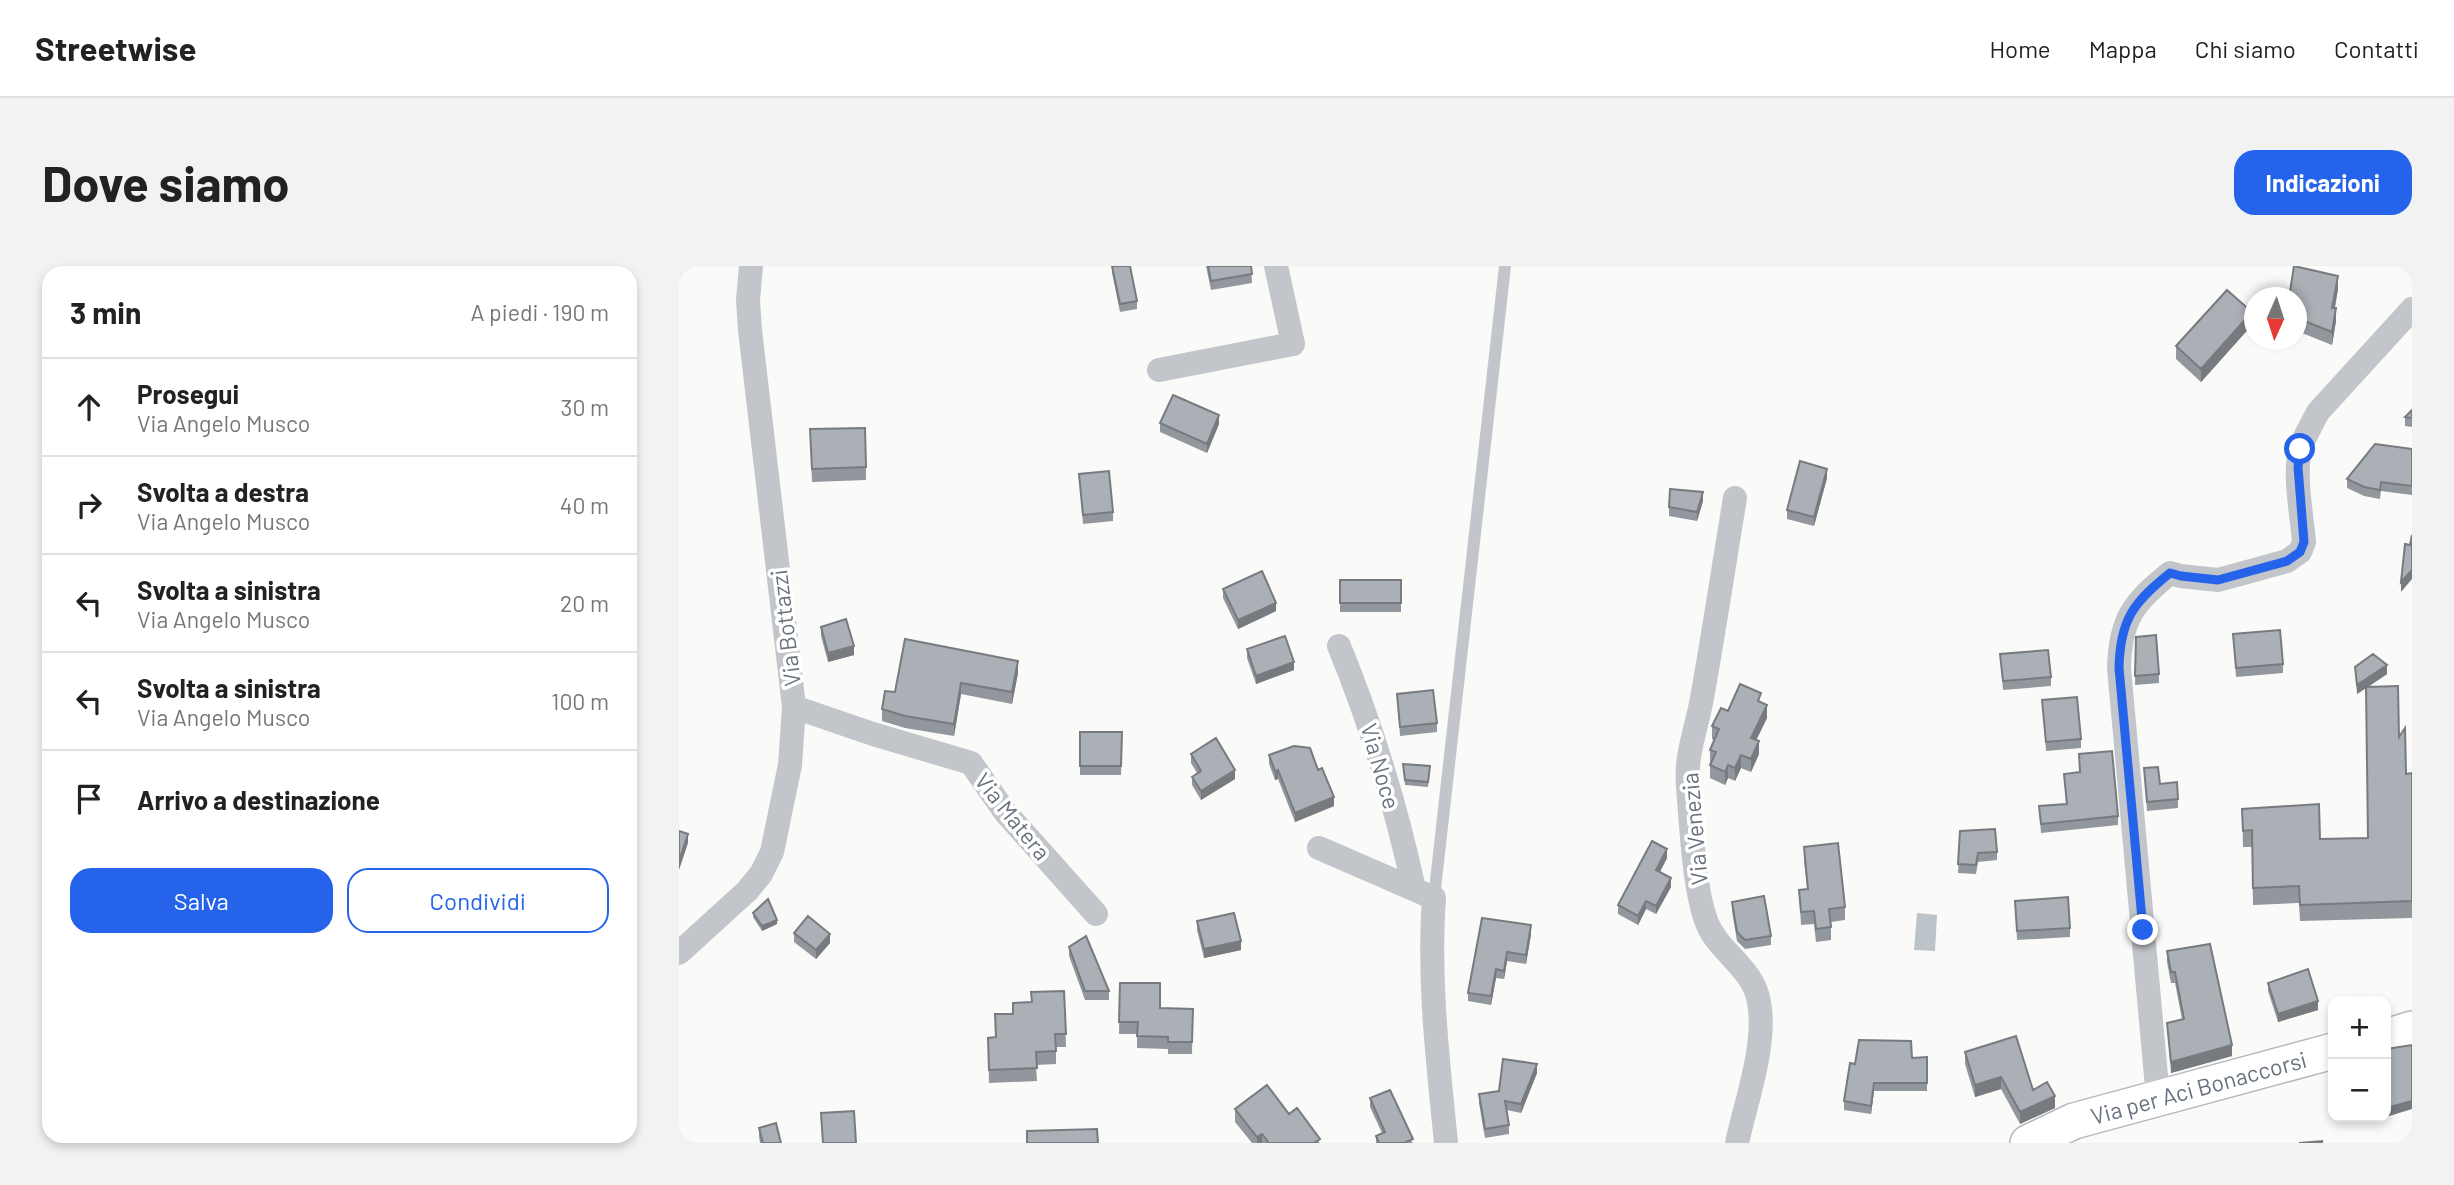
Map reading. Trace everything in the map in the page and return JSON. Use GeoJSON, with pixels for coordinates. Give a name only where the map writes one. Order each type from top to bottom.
{"type":"FeatureCollection","features":[{"type":"Feature","properties":{"kind":"main road"},"geometry":{"type":"LineString","coordinates":[[2391,1035],[2412,1029]]}},
{"type":"Feature","properties":{"kind":"main road","name":"Via per Aci Bonaccorsi"},"geometry":{"type":"LineString","coordinates":[[2028,1143],[2074,1121],[2328,1052]]}},
{"type":"Feature","properties":{"kind":"street","name":"Via Bottazzi"},"geometry":{"type":"LineString","coordinates":[[679,953],[747,891],[761,874],[772,852],[790,765],[794,707],[750,330],[748,300],[751,266]]}},
{"type":"Feature","properties":{"kind":"street"},"geometry":{"type":"LineString","coordinates":[[1159,370],[1293,344],[1276,266]]}},
{"type":"Feature","properties":{"kind":"street"},"geometry":{"type":"LineString","coordinates":[[2158,1098],[2119,668],[2126,620],[2142,596],[2170,573],[2218,580],[2287,561],[2300,552],[2304,542],[2298,467],[2300,449],[2307,432],[2318,412],[2412,309]]}},
{"type":"Feature","properties":{"kind":"street","name":"Via Venezia"},"geometry":{"type":"LineString","coordinates":[[1735,498],[1702,700],[1688,758],[1687,783],[1702,903],[1708,926],[1752,980],[1759,1001],[1759,1047],[1737,1143]]}},
{"type":"Feature","properties":{"kind":"street","name":"Via Noce"},"geometry":{"type":"LineString","coordinates":[[1339,646],[1365,708],[1424,893],[1431,936],[1432,998],[1446,1143]]}},
{"type":"Feature","properties":{"kind":"street","name":"Via Matera"},"geometry":{"type":"LineString","coordinates":[[794,707],[971,764],[1005,812],[1096,914]]}},
{"type":"Feature","properties":{"kind":"street"},"geometry":{"type":"LineString","coordinates":[[1319,848],[1424,893]]}},
{"type":"Feature","properties":{"kind":"lane"},"geometry":{"type":"LineString","coordinates":[[1424,893],[1504,266]]}},
{"type":"Feature","properties":{"kind":"shaded area"},"geometry":{"type":"Polygon","coordinates":[[[1917,913],[1937,915],[1935,951],[1914,950],[1917,913]]]}},
{"type":"Feature","properties":{"kind":"building"},"geometry":{"type":"Polygon","coordinates":[[[1112,266],[1130,266],[1137,301],[1120,304],[1112,266]]]}},
{"type":"Feature","properties":{"kind":"building"},"geometry":{"type":"Polygon","coordinates":[[[1208,266],[1251,266],[1252,274],[1211,281],[1208,266]]]}},
{"type":"Feature","properties":{"kind":"building"},"geometry":{"type":"Polygon","coordinates":[[[2294,266],[2338,276],[2332,308],[2336,308],[2332,332],[2307,322],[2307,287],[2291,287],[2294,266]]]}},
{"type":"Feature","properties":{"kind":"building"},"geometry":{"type":"Polygon","coordinates":[[[2227,290],[2244,305],[2244,321],[2201,369],[2176,346],[2227,290]]]}},
{"type":"Feature","properties":{"kind":"building"},"geometry":{"type":"Polygon","coordinates":[[[1173,395],[1219,415],[1207,444],[1160,423],[1173,395]]]}},
{"type":"Feature","properties":{"kind":"building"},"geometry":{"type":"Polygon","coordinates":[[[865,428],[866,467],[812,469],[810,429],[865,428]]]}},
{"type":"Feature","properties":{"kind":"building"},"geometry":{"type":"Polygon","coordinates":[[[2375,444],[2412,449],[2412,486],[2381,482],[2380,490],[2364,487],[2347,479],[2375,444]]]}},
{"type":"Feature","properties":{"kind":"building"},"geometry":{"type":"Polygon","coordinates":[[[1800,461],[1827,469],[1814,517],[1787,510],[1800,461]]]}},
{"type":"Feature","properties":{"kind":"building"},"geometry":{"type":"Polygon","coordinates":[[[1109,471],[1113,512],[1083,515],[1079,474],[1109,471]]]}},
{"type":"Feature","properties":{"kind":"building"},"geometry":{"type":"Polygon","coordinates":[[[1670,489],[1703,492],[1697,512],[1669,507],[1670,489]]]}},
{"type":"Feature","properties":{"kind":"building"},"geometry":{"type":"Polygon","coordinates":[[[2412,535],[2412,570],[2401,582],[2405,544],[2410,545],[2412,535]]]}},
{"type":"Feature","properties":{"kind":"building"},"geometry":{"type":"Polygon","coordinates":[[[1262,571],[1276,603],[1238,620],[1223,589],[1262,571]]]}},
{"type":"Feature","properties":{"kind":"building"},"geometry":{"type":"Polygon","coordinates":[[[1340,580],[1401,580],[1401,603],[1340,603],[1340,580]]]}},
{"type":"Feature","properties":{"kind":"building"},"geometry":{"type":"Polygon","coordinates":[[[846,619],[854,646],[828,653],[821,627],[846,619]]]}},
{"type":"Feature","properties":{"kind":"building"},"geometry":{"type":"Polygon","coordinates":[[[2280,630],[2283,664],[2236,668],[2233,634],[2280,630]]]}},
{"type":"Feature","properties":{"kind":"building"},"geometry":{"type":"Polygon","coordinates":[[[2156,635],[2159,674],[2135,676],[2136,637],[2156,635]]]}},
{"type":"Feature","properties":{"kind":"building"},"geometry":{"type":"Polygon","coordinates":[[[1285,636],[1294,662],[1256,676],[1247,649],[1285,636]]]}},
{"type":"Feature","properties":{"kind":"building"},"geometry":{"type":"Polygon","coordinates":[[[905,639],[1018,661],[1012,692],[961,683],[954,724],[905,716],[882,709],[885,691],[895,692],[905,639]]]}},
{"type":"Feature","properties":{"kind":"building"},"geometry":{"type":"Polygon","coordinates":[[[2048,650],[2051,677],[2003,681],[2000,654],[2048,650]]]}},
{"type":"Feature","properties":{"kind":"building"},"geometry":{"type":"Polygon","coordinates":[[[2373,654],[2387,665],[2357,685],[2355,667],[2373,654]]]}},
{"type":"Feature","properties":{"kind":"building"},"geometry":{"type":"Polygon","coordinates":[[[1740,684],[1761,693],[1758,701],[1767,705],[1751,738],[1759,741],[1751,759],[1741,755],[1735,768],[1728,765],[1725,772],[1710,765],[1716,752],[1710,750],[1719,729],[1712,726],[1721,708],[1728,711],[1740,684]]]}},
{"type":"Feature","properties":{"kind":"building"},"geometry":{"type":"Polygon","coordinates":[[[2398,686],[2399,737],[2405,728],[2406,774],[2412,773],[2412,901],[2300,905],[2299,886],[2253,888],[2252,830],[2243,831],[2242,809],[2319,804],[2320,839],[2368,838],[2366,687],[2398,686]]]}},
{"type":"Feature","properties":{"kind":"building"},"geometry":{"type":"Polygon","coordinates":[[[1433,690],[1437,723],[1400,727],[1397,694],[1433,690]]]}},
{"type":"Feature","properties":{"kind":"building"},"geometry":{"type":"Polygon","coordinates":[[[2077,697],[2081,739],[2046,742],[2042,700],[2077,697]]]}},
{"type":"Feature","properties":{"kind":"building"},"geometry":{"type":"Polygon","coordinates":[[[1080,732],[1122,732],[1121,766],[1080,766],[1080,732]]]}},
{"type":"Feature","properties":{"kind":"building"},"geometry":{"type":"Polygon","coordinates":[[[1216,738],[1235,770],[1201,791],[1192,777],[1201,771],[1191,754],[1216,738]]]}},
{"type":"Feature","properties":{"kind":"building"},"geometry":{"type":"Polygon","coordinates":[[[1294,746],[1310,748],[1318,770],[1322,768],[1334,797],[1295,813],[1269,755],[1294,746]]]}},
{"type":"Feature","properties":{"kind":"building"},"geometry":{"type":"Polygon","coordinates":[[[2112,751],[2118,816],[2041,824],[2039,806],[2067,804],[2064,774],[2080,772],[2079,754],[2112,751]]]}},
{"type":"Feature","properties":{"kind":"building"},"geometry":{"type":"Polygon","coordinates":[[[1403,764],[1430,766],[1428,782],[1405,780],[1403,764]]]}},
{"type":"Feature","properties":{"kind":"building"},"geometry":{"type":"Polygon","coordinates":[[[2158,767],[2160,784],[2177,782],[2178,799],[2147,802],[2144,768],[2158,767]]]}},
{"type":"Feature","properties":{"kind":"building"},"geometry":{"type":"Polygon","coordinates":[[[1995,829],[1997,852],[1978,853],[1976,865],[1958,864],[1960,831],[1995,829]]]}},
{"type":"Feature","properties":{"kind":"building"},"geometry":{"type":"Polygon","coordinates":[[[679,831],[688,834],[679,861],[679,831]]]}},
{"type":"Feature","properties":{"kind":"building"},"geometry":{"type":"Polygon","coordinates":[[[1652,841],[1667,849],[1656,870],[1671,878],[1656,906],[1646,901],[1638,916],[1618,905],[1652,841]]]}},
{"type":"Feature","properties":{"kind":"building"},"geometry":{"type":"Polygon","coordinates":[[[1838,843],[1845,907],[1829,909],[1831,927],[1816,929],[1814,911],[1801,912],[1799,890],[1808,889],[1804,847],[1838,843]]]}},
{"type":"Feature","properties":{"kind":"building"},"geometry":{"type":"Polygon","coordinates":[[[1764,896],[1771,936],[1745,940],[1737,932],[1732,902],[1764,896]]]}},
{"type":"Feature","properties":{"kind":"building"},"geometry":{"type":"Polygon","coordinates":[[[2068,897],[2070,928],[2017,931],[2015,901],[2068,897]]]}},
{"type":"Feature","properties":{"kind":"building"},"geometry":{"type":"Polygon","coordinates":[[[768,899],[777,920],[762,926],[753,913],[768,899]]]}},
{"type":"Feature","properties":{"kind":"building"},"geometry":{"type":"Polygon","coordinates":[[[1234,913],[1241,941],[1204,949],[1197,921],[1234,913]]]}},
{"type":"Feature","properties":{"kind":"building"},"geometry":{"type":"Polygon","coordinates":[[[808,916],[830,934],[816,950],[794,933],[808,916]]]}},
{"type":"Feature","properties":{"kind":"building"},"geometry":{"type":"Polygon","coordinates":[[[1482,918],[1531,925],[1526,955],[1507,952],[1504,971],[1496,969],[1491,996],[1468,993],[1482,918]]]}},
{"type":"Feature","properties":{"kind":"building"},"geometry":{"type":"Polygon","coordinates":[[[1086,936],[1109,991],[1085,991],[1069,947],[1086,936]]]}},
{"type":"Feature","properties":{"kind":"building"},"geometry":{"type":"Polygon","coordinates":[[[2210,944],[2232,1045],[2171,1062],[2167,1023],[2184,1019],[2175,972],[2171,972],[2167,951],[2210,944]]]}},
{"type":"Feature","properties":{"kind":"building"},"geometry":{"type":"Polygon","coordinates":[[[2308,969],[2318,1001],[2278,1014],[2268,983],[2308,969]]]}},
{"type":"Feature","properties":{"kind":"building"},"geometry":{"type":"Polygon","coordinates":[[[1120,983],[1160,983],[1160,1008],[1193,1009],[1192,1042],[1168,1042],[1168,1037],[1137,1036],[1138,1022],[1119,1022],[1120,983]]]}},
{"type":"Feature","properties":{"kind":"building"},"geometry":{"type":"Polygon","coordinates":[[[1064,991],[1066,1034],[1055,1034],[1056,1051],[1036,1052],[1037,1068],[989,1070],[988,1038],[996,1037],[995,1014],[1013,1014],[1013,1003],[1032,1002],[1031,992],[1064,991]]]}},
{"type":"Feature","properties":{"kind":"building"},"geometry":{"type":"Polygon","coordinates":[[[2016,1036],[2033,1090],[2047,1082],[2055,1096],[2020,1112],[2001,1077],[1975,1085],[1965,1052],[2016,1036]]]}},
{"type":"Feature","properties":{"kind":"building"},"geometry":{"type":"Polygon","coordinates":[[[1859,1040],[1911,1041],[1912,1058],[1927,1057],[1927,1083],[1874,1083],[1871,1106],[1844,1101],[1850,1063],[1855,1064],[1859,1040]]]}},
{"type":"Feature","properties":{"kind":"building"},"geometry":{"type":"Polygon","coordinates":[[[2412,1045],[2412,1101],[2391,1107],[2391,1059],[2391,1048],[2412,1045]]]}},
{"type":"Feature","properties":{"kind":"building"},"geometry":{"type":"Polygon","coordinates":[[[1503,1059],[1537,1064],[1521,1104],[1505,1101],[1509,1125],[1485,1129],[1479,1094],[1499,1091],[1503,1059]]]}},
{"type":"Feature","properties":{"kind":"building"},"geometry":{"type":"Polygon","coordinates":[[[1267,1085],[1289,1114],[1297,1108],[1320,1139],[1314,1143],[1269,1143],[1262,1134],[1257,1137],[1235,1109],[1267,1085]]]}},
{"type":"Feature","properties":{"kind":"building"},"geometry":{"type":"Polygon","coordinates":[[[1390,1090],[1413,1139],[1404,1143],[1379,1143],[1376,1136],[1385,1132],[1370,1098],[1390,1090]]]}},
{"type":"Feature","properties":{"kind":"building"},"geometry":{"type":"Polygon","coordinates":[[[854,1111],[856,1143],[823,1143],[821,1113],[854,1111]]]}},
{"type":"Feature","properties":{"kind":"building"},"geometry":{"type":"Polygon","coordinates":[[[776,1123],[781,1143],[763,1143],[759,1128],[776,1123]]]}},
{"type":"Feature","properties":{"kind":"building"},"geometry":{"type":"Polygon","coordinates":[[[1097,1129],[1098,1143],[1027,1143],[1027,1131],[1097,1129]]]}},
{"type":"Feature","properties":{"kind":"route"},"geometry":{"type":"LineString","coordinates":[[2143,930],[2119,668],[2126,620],[2142,596],[2170,573],[2218,580],[2287,561],[2300,552],[2304,542],[2298,467],[2300,449]]}}]}
